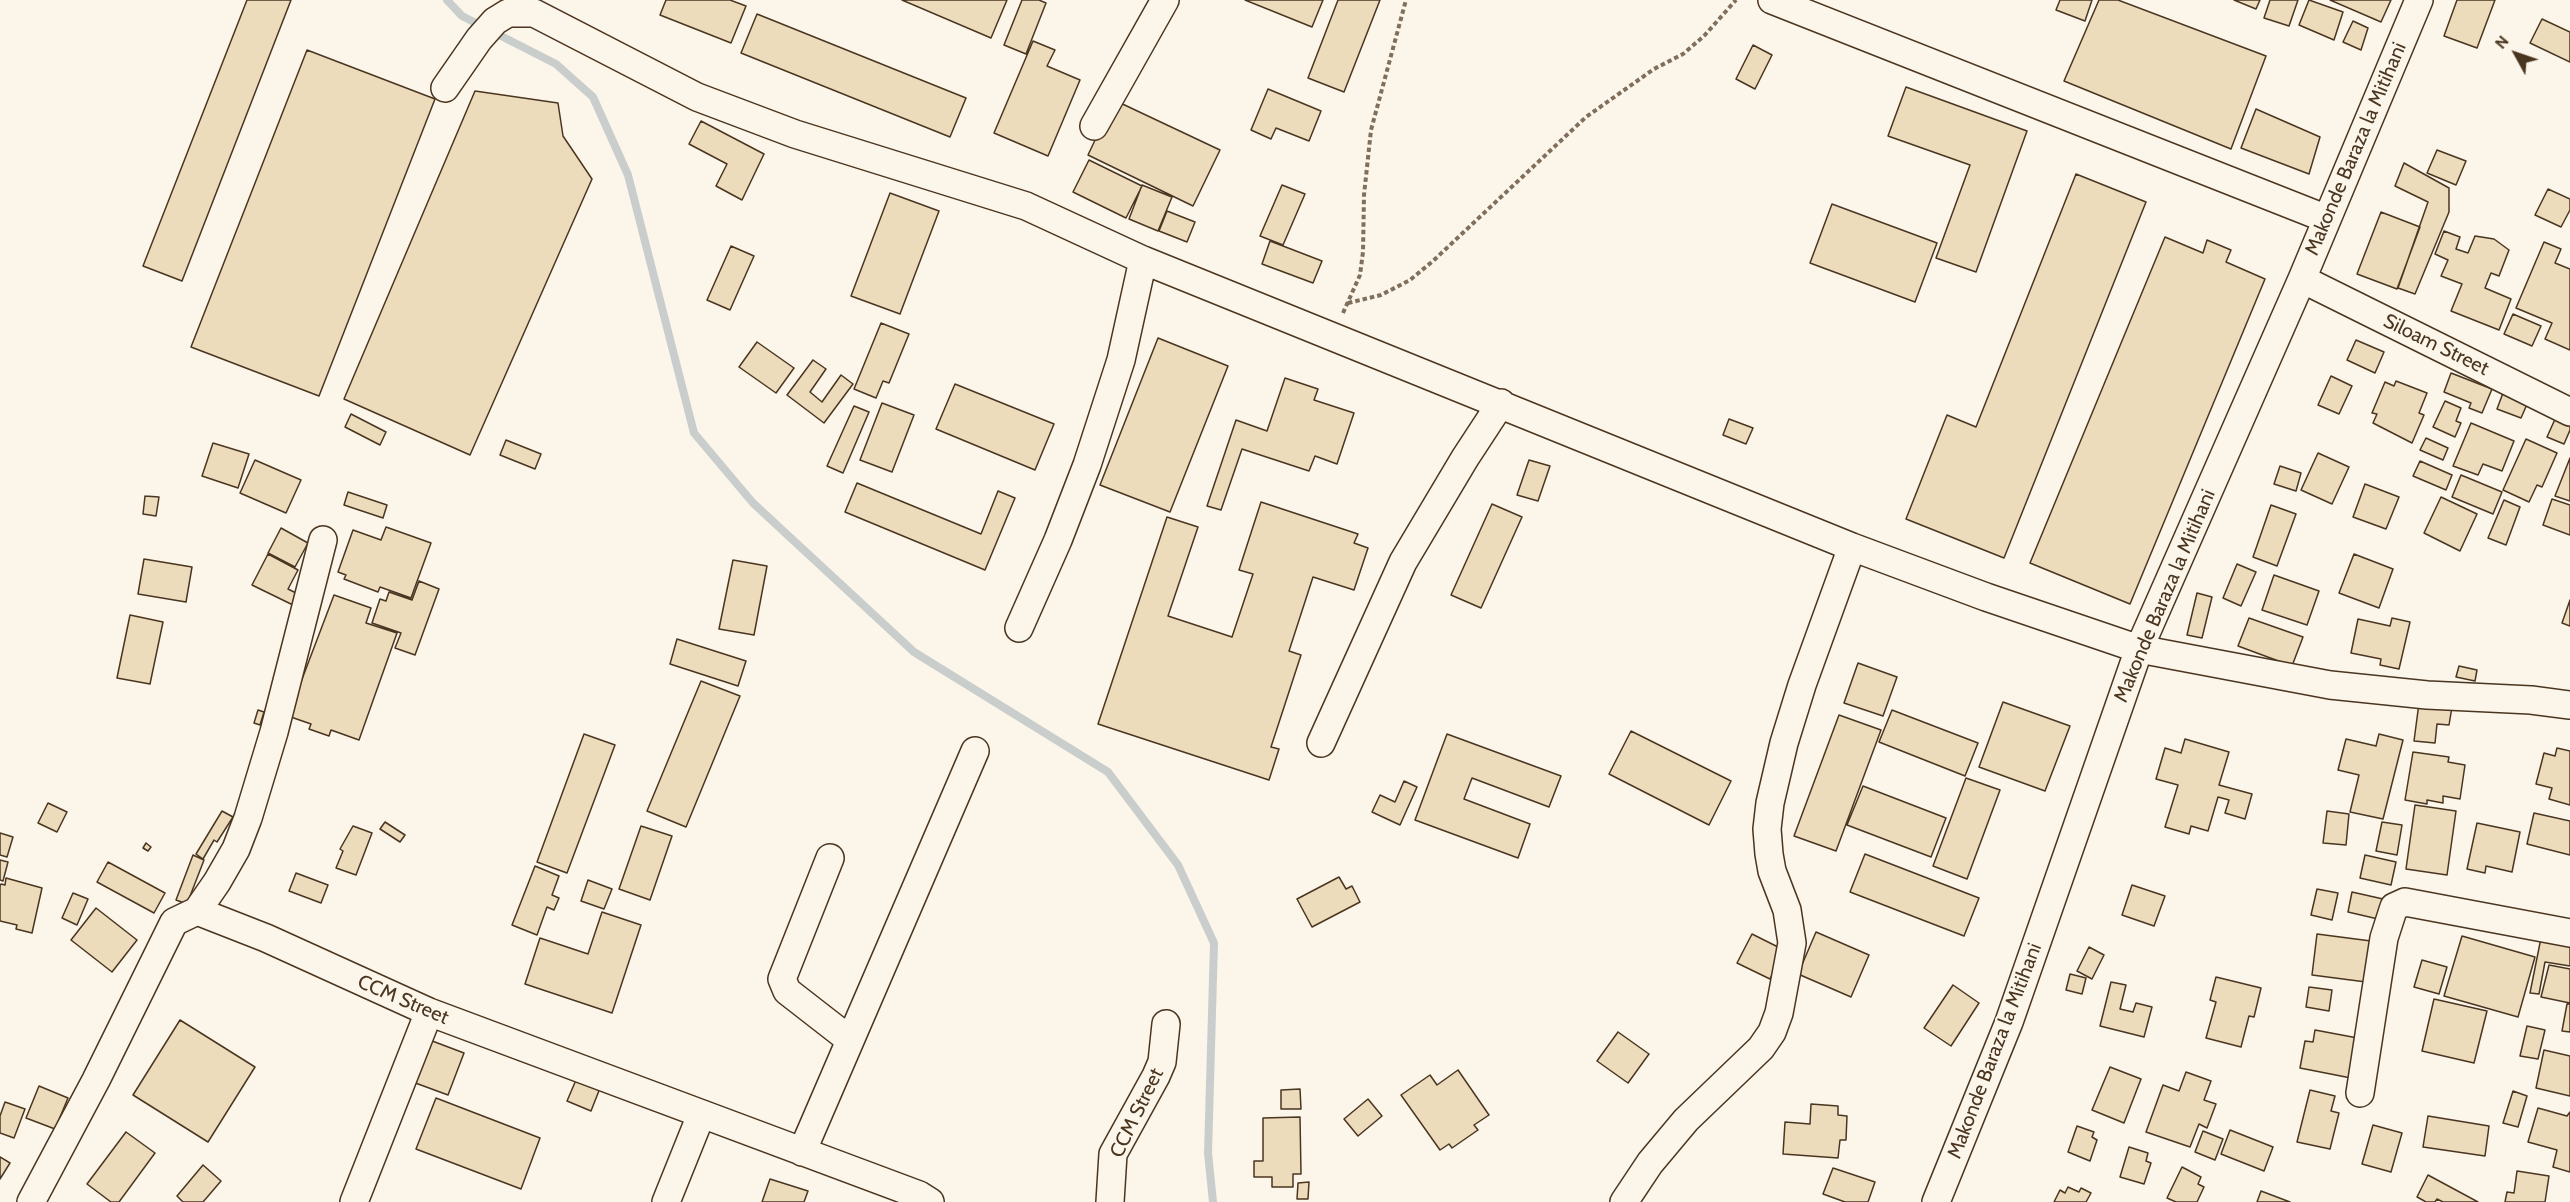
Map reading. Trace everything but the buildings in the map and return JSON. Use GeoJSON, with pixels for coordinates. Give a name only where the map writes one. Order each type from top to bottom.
{"type":"FeatureCollection","features":[{"type":"Feature","properties":{"kind":"street"},"geometry":{"type":"LineString","coordinates":[[1094,126],[1165,0]]}},
{"type":"Feature","properties":{"kind":"street"},"geometry":{"type":"LineString","coordinates":[[1772,0],[2327,219]]}},
{"type":"Feature","properties":{"kind":"street","name":"Makonde Baraza la Mitihani"},"geometry":{"type":"LineString","coordinates":[[1936,1202],[2009,1022],[2139,650],[2302,279],[2419,0]]}},
{"type":"Feature","properties":{"kind":"street"},"geometry":{"type":"LineString","coordinates":[[445,88],[487,30],[508,13],[534,13],[697,97],[795,134],[1026,206],[1143,260],[1852,547],[2139,650],[2330,685],[2427,695],[2531,700],[2570,705]]}},
{"type":"Feature","properties":{"kind":"street"},"geometry":{"type":"LineString","coordinates":[[1019,628],[1058,540],[1087,465],[1121,360],[1143,260]]}},
{"type":"Feature","properties":{"kind":"street","name":"Siloam Street"},"geometry":{"type":"LineString","coordinates":[[2302,279],[2570,412]]}},
{"type":"Feature","properties":{"kind":"street"},"geometry":{"type":"LineString","coordinates":[[1321,743],[1403,562],[1465,458],[1501,404]]}},
{"type":"Feature","properties":{"kind":"street"},"geometry":{"type":"LineString","coordinates":[[31,1202],[96,1080],[174,922],[197,911],[236,849],[248,818],[274,732],[323,540]]}},
{"type":"Feature","properties":{"kind":"street"},"geometry":{"type":"LineString","coordinates":[[1624,1202],[1650,1162],[1686,1120],[1761,1048],[1772,1032],[1779,1013],[1792,943],[1787,910],[1772,871],[1769,854],[1767,829],[1770,803],[1784,743],[1802,686],[1852,547]]}},
{"type":"Feature","properties":{"kind":"street"},"geometry":{"type":"LineString","coordinates":[[802,1152],[975,751]]}},
{"type":"Feature","properties":{"kind":"street"},"geometry":{"type":"LineString","coordinates":[[830,858],[782,979],[787,991],[850,1040]]}},
{"type":"Feature","properties":{"kind":"street"},"geometry":{"type":"LineString","coordinates":[[2360,1093],[2384,938],[2388,919],[2394,907],[2405,903],[2570,933]]}},
{"type":"Feature","properties":{"kind":"street","name":"CCM Street"},"geometry":{"type":"LineString","coordinates":[[197,911],[266,938],[429,1012],[919,1195],[930,1202]]}},
{"type":"Feature","properties":{"kind":"street"},"geometry":{"type":"LineString","coordinates":[[354,1202],[429,1012]]}},
{"type":"Feature","properties":{"kind":"street","name":"CCM Street"},"geometry":{"type":"LineString","coordinates":[[1110,1202],[1113,1154],[1162,1062],[1166,1024]]}},
{"type":"Feature","properties":{"kind":"street"},"geometry":{"type":"LineString","coordinates":[[666,1202],[701,1115]]}},
{"type":"Feature","properties":{"kind":"path"},"geometry":{"type":"LineString","coordinates":[[1332,336],[1360,274],[1363,252],[1364,195],[1371,130],[1406,0]]}},
{"type":"Feature","properties":{"kind":"path"},"geometry":{"type":"LineString","coordinates":[[1348,303],[1381,295],[1410,280],[1586,117],[1654,69],[1683,54],[1704,36],[1736,0]]}},
{"type":"Feature","properties":{"kind":"waterway"},"geometry":{"type":"LineString","coordinates":[[447,0],[462,16],[556,64],[593,97],[628,175],[694,433],[753,503],[914,652],[1108,772],[1178,865],[1214,943],[1208,1153],[1213,1202]]}}]}
